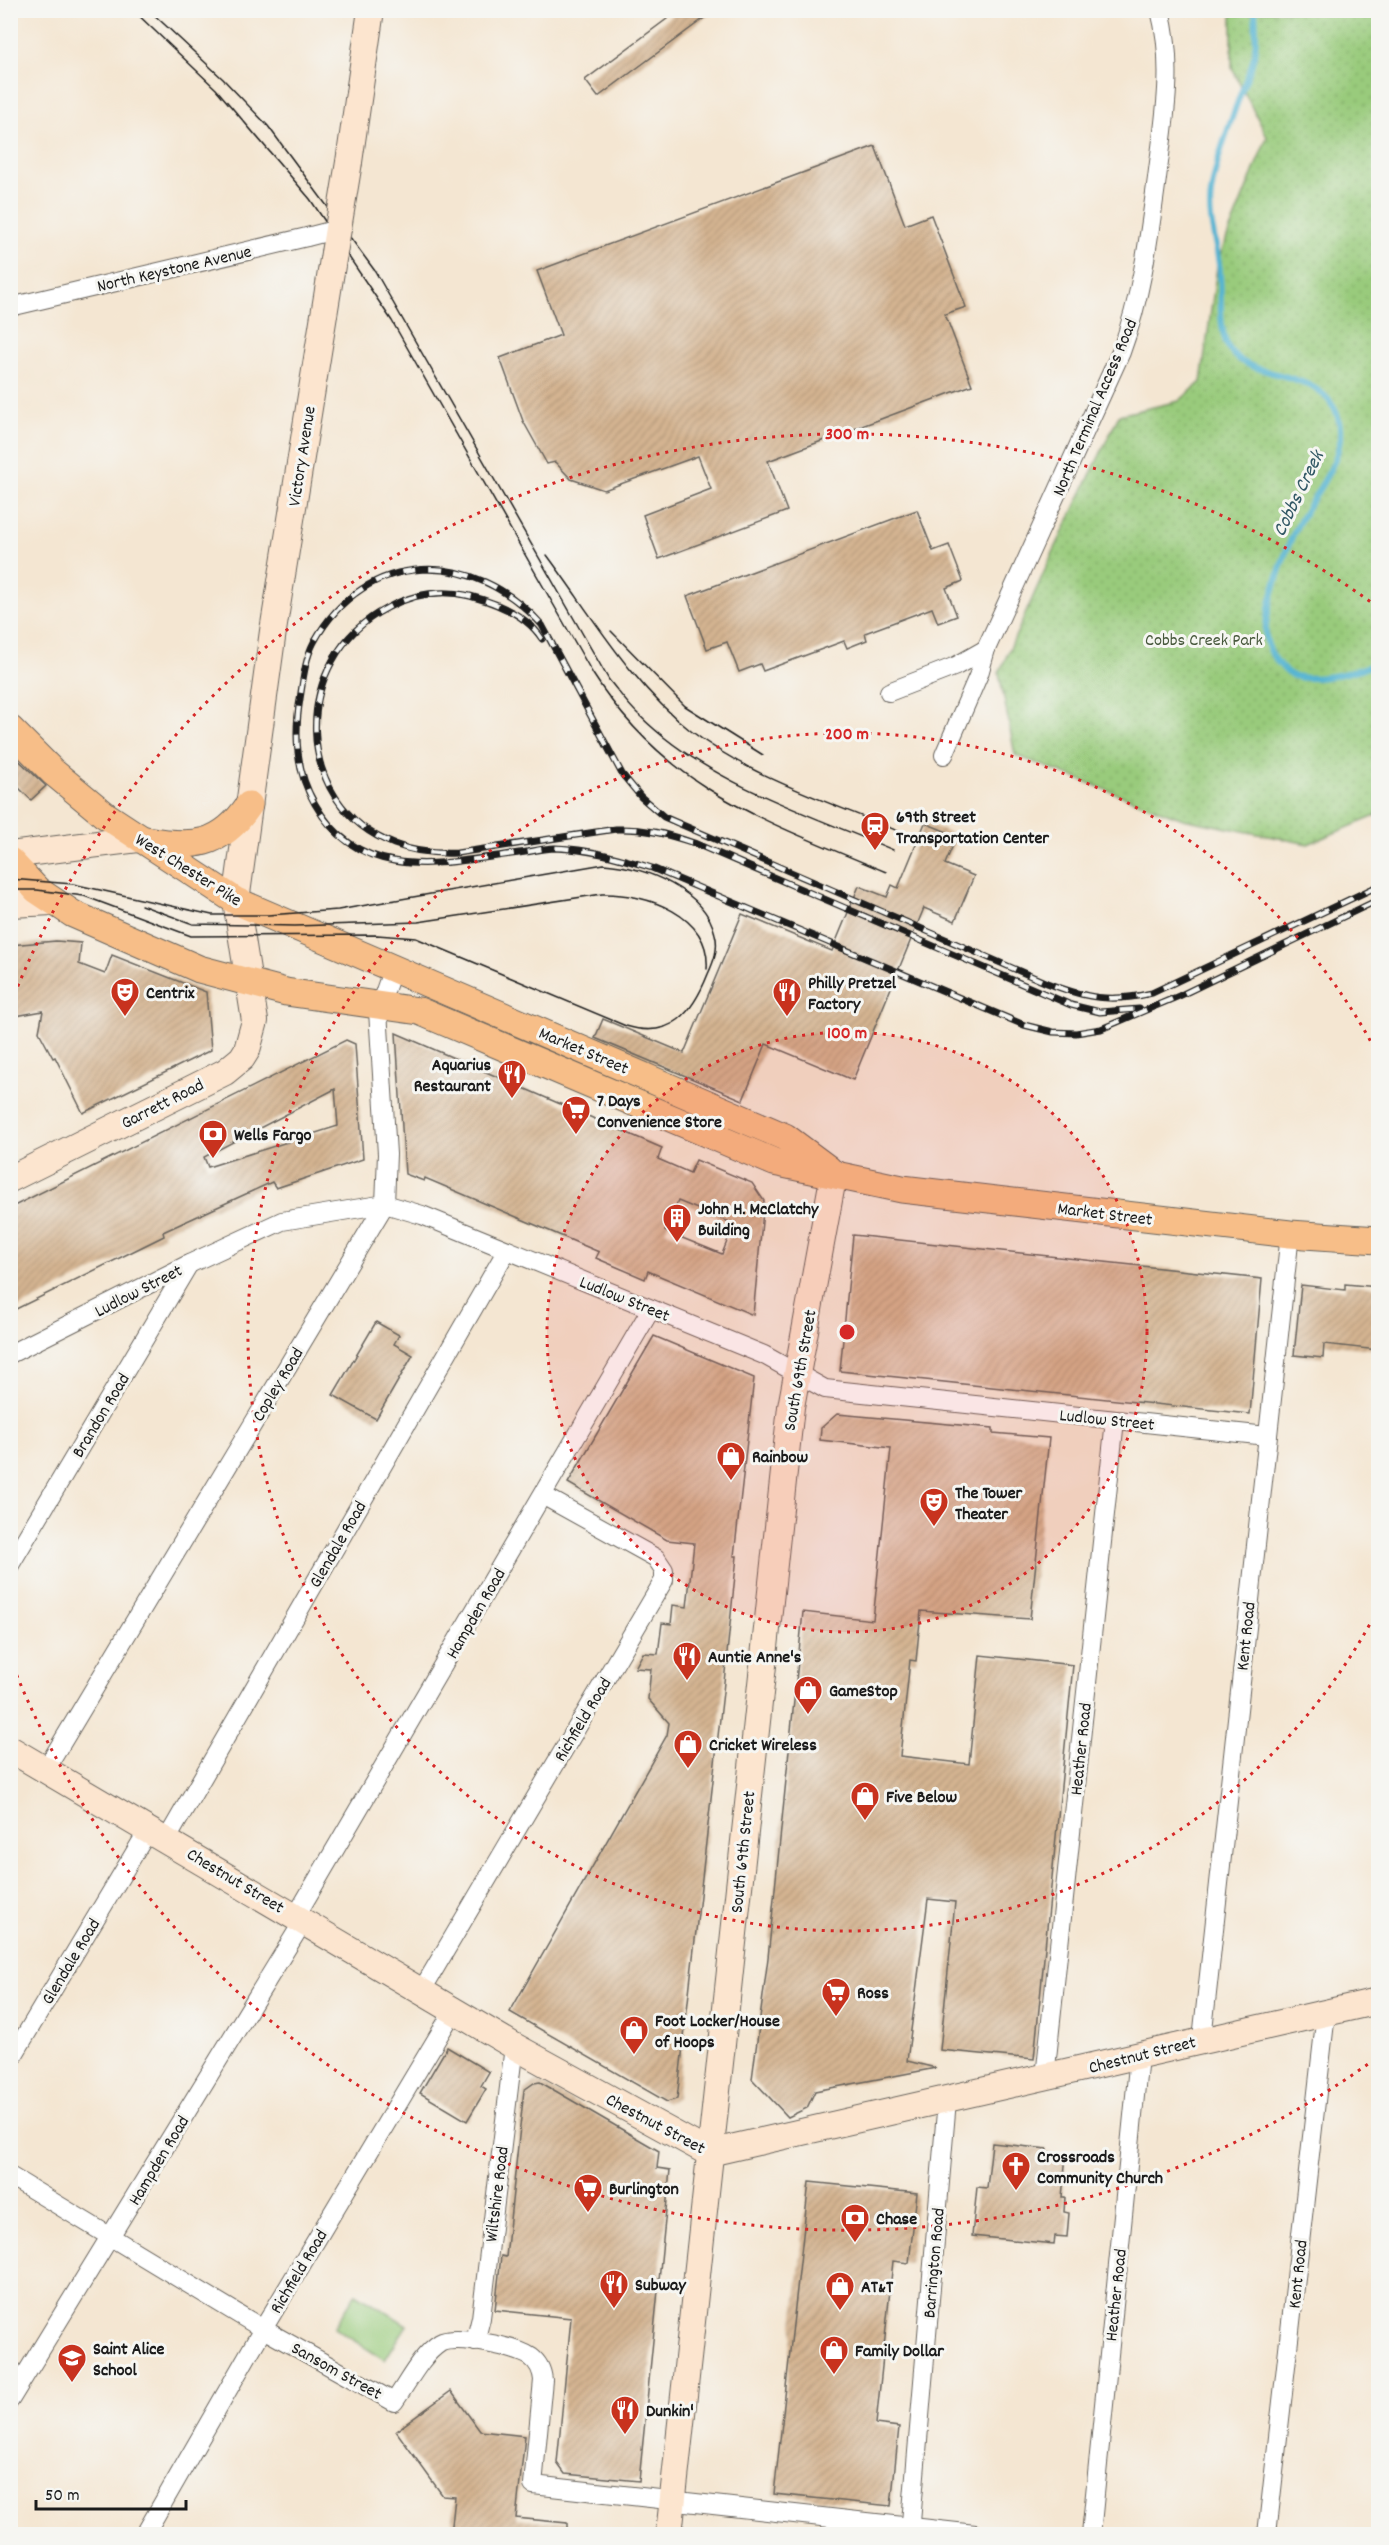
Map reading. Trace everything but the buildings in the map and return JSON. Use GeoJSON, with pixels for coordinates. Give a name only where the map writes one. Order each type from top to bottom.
{"type":"FeatureCollection","features":[{"type":"Feature","properties":{"kind":"main road","name":"West Chester Pike"},"geometry":{"type":"LineString","coordinates":[[10,729],[79,794],[138,839],[236,901],[393,968]]}},
{"type":"Feature","properties":{"kind":"main road"},"geometry":{"type":"LineString","coordinates":[[138,839],[170,844],[192,844],[211,840],[237,822],[249,805]]}},
{"type":"Feature","properties":{"kind":"main road"},"geometry":{"type":"LineString","coordinates":[[10,861],[25,878],[53,902],[95,924],[199,969],[286,992],[379,1004]]}},
{"type":"Feature","properties":{"kind":"main road","name":"Market Street"},"geometry":{"type":"LineString","coordinates":[[393,968],[785,1137],[834,1173]]}},
{"type":"Feature","properties":{"kind":"main road","name":"Market Street"},"geometry":{"type":"LineString","coordinates":[[379,1004],[429,1015],[774,1162],[902,1189],[1290,1234],[1378,1240]]}},
{"type":"Feature","properties":{"kind":"street","name":"Victory Avenue"},"geometry":{"type":"LineString","coordinates":[[236,901],[273,631],[371,10]]}},
{"type":"Feature","properties":{"kind":"street","name":"North Terminal Access Road"},"geometry":{"type":"LineString","coordinates":[[944,755],[979,674],[986,649],[1121,352],[1135,308],[1145,263],[1167,99],[1168,46],[1160,10]]}},
{"type":"Feature","properties":{"kind":"street","name":"North Keystone Avenue"},"geometry":{"type":"LineString","coordinates":[[10,307],[307,237],[336,241]]}},
{"type":"Feature","properties":{"kind":"street"},"geometry":{"type":"LineString","coordinates":[[889,692],[956,666],[986,649]]}},
{"type":"Feature","properties":{"kind":"street"},"geometry":{"type":"LineString","coordinates":[[10,855],[138,839]]}},
{"type":"Feature","properties":{"kind":"street","name":"Garrett Road"},"geometry":{"type":"LineString","coordinates":[[10,1179],[234,1066],[247,1050],[253,1031],[255,1010],[236,901]]}},
{"type":"Feature","properties":{"kind":"street"},"geometry":{"type":"LineString","coordinates":[[10,904],[53,902]]}},
{"type":"Feature","properties":{"kind":"street","name":"Copley Road"},"geometry":{"type":"LineString","coordinates":[[46,1769],[385,1204],[387,1154],[378,1034],[379,1004],[393,968]]}},
{"type":"Feature","properties":{"kind":"street","name":"South 69th Street"},"geometry":{"type":"LineString","coordinates":[[669,2535],[790,1407],[834,1173]]}},
{"type":"Feature","properties":{"kind":"street","name":"Ludlow Street"},"geometry":{"type":"LineString","coordinates":[[10,1354],[189,1264],[282,1221],[385,1204],[422,1215],[764,1355],[818,1386],[833,1390],[1267,1436]]}},
{"type":"Feature","properties":{"kind":"street","name":"Kent Road"},"geometry":{"type":"LineString","coordinates":[[1202,2039],[1290,1234]]}},
{"type":"Feature","properties":{"kind":"street","name":"Glendale Road"},"geometry":{"type":"LineString","coordinates":[[10,2061],[158,1834],[507,1250]]}},
{"type":"Feature","properties":{"kind":"street","name":"Brandon Road"},"geometry":{"type":"LineString","coordinates":[[10,1565],[189,1264]]}},
{"type":"Feature","properties":{"kind":"street","name":"Hampden Road"},"geometry":{"type":"LineString","coordinates":[[10,2400],[111,2236],[300,1918],[651,1309]]}},
{"type":"Feature","properties":{"kind":"street","name":"Heather Road"},"geometry":{"type":"LineString","coordinates":[[1045,2078],[1115,1420]]}},
{"type":"Feature","properties":{"kind":"street","name":"Richfield Road"},"geometry":{"type":"LineString","coordinates":[[422,1990],[664,1580],[664,1570],[656,1558],[544,1496]]}},
{"type":"Feature","properties":{"kind":"street","name":"Chestnut Street"},"geometry":{"type":"LineString","coordinates":[[10,1749],[158,1834],[514,2046],[709,2153],[1045,2078],[1202,2039],[1378,2001]]}},
{"type":"Feature","properties":{"kind":"street","name":"Richfield Road"},"geometry":{"type":"LineString","coordinates":[[145,2535],[263,2329],[453,2010]]}},
{"type":"Feature","properties":{"kind":"street","name":"Kent Road"},"geometry":{"type":"LineString","coordinates":[[1267,2535],[1326,2013]]}},
{"type":"Feature","properties":{"kind":"street","name":"Wiltshire Road"},"geometry":{"type":"LineString","coordinates":[[475,2342],[481,2318],[514,2046]]}},
{"type":"Feature","properties":{"kind":"street","name":"Heather Road"},"geometry":{"type":"LineString","coordinates":[[1091,2535],[1139,2056]]}},
{"type":"Feature","properties":{"kind":"street","name":"Barrington Road"},"geometry":{"type":"LineString","coordinates":[[910,2531],[947,2100]]}},
{"type":"Feature","properties":{"kind":"street","name":"Sansom Street"},"geometry":{"type":"LineString","coordinates":[[10,2176],[263,2329],[394,2402],[431,2351],[441,2342],[475,2342],[520,2352],[531,2357],[542,2370],[543,2380],[533,2485],[910,2531],[975,2535]]}},
{"type":"Feature","properties":{"kind":"green space","name":"Cobbs Creek Park"},"geometry":{"type":"Polygon","coordinates":[[[1232,11],[1378,11],[1378,815],[1308,844],[1183,819],[1015,755],[999,673],[1048,563],[1119,415],[1179,401],[1201,382],[1218,260],[1267,137],[1232,68],[1232,11]]]}},
{"type":"Feature","properties":{"kind":"green space"},"geometry":{"type":"Polygon","coordinates":[[[356,2293],[407,2325],[385,2360],[334,2328],[356,2293]]]}},
{"type":"Feature","properties":{"kind":"waterway","name":"Cobbs Creek"},"geometry":{"type":"LineString","coordinates":[[1255,10],[1256,42],[1253,60],[1224,141],[1211,194],[1212,225],[1221,283],[1223,330],[1228,347],[1237,358],[1251,366],[1301,381],[1316,389],[1329,401],[1338,417],[1340,433],[1333,464],[1292,537],[1274,587],[1266,628],[1267,641],[1278,662],[1294,676],[1326,677],[1378,664]]}},
{"type":"Feature","properties":{"kind":"tram line"},"geometry":{"type":"LineString","coordinates":[[133,10],[216,89],[310,199],[392,321],[593,674],[622,714],[653,747],[687,774],[722,797],[760,818],[886,872]]}},
{"type":"Feature","properties":{"kind":"tram line"},"geometry":{"type":"LineString","coordinates":[[149,10],[223,79],[268,126],[375,271],[609,680],[631,707],[666,739],[695,760],[727,778],[793,809],[893,850]]}},
{"type":"Feature","properties":{"kind":"tram line"},"geometry":{"type":"LineString","coordinates":[[547,555],[631,671],[670,713],[691,731],[715,748],[765,776],[900,832]]}},
{"type":"Feature","properties":{"kind":"tram line"},"geometry":{"type":"LineString","coordinates":[[611,631],[685,706],[763,755]]}},
{"type":"Feature","properties":{"kind":"tram line"},"geometry":{"type":"LineString","coordinates":[[10,879],[73,884],[212,915],[268,915],[338,910],[604,864],[655,876],[686,893],[709,918],[715,934],[716,949],[702,988],[688,1011],[668,1026],[642,1029],[626,1026],[416,938],[377,935],[191,936],[84,896],[37,890],[10,890]]}},
{"type":"Feature","properties":{"kind":"tram line"},"geometry":{"type":"LineString","coordinates":[[141,905],[193,924],[295,926],[418,922],[602,894],[619,895],[656,903],[687,921],[698,934],[705,950],[707,969]]}},
{"type":"Feature","properties":{"kind":"railway"},"geometry":{"type":"LineString","coordinates":[[1378,886],[1152,993],[1123,998],[1086,995],[1047,983],[664,817],[641,797],[622,774],[542,625],[515,600],[485,582],[454,572],[422,569],[391,575],[362,589],[336,611],[314,642],[308,655],[297,726],[300,766],[315,804],[334,830],[356,847],[380,858],[406,863],[462,861],[555,848],[580,850],[616,858],[652,868],[1024,1025],[1053,1032],[1076,1033],[1101,1029],[1179,996],[1378,900]]}},
{"type":"Feature","properties":{"kind":"railway"},"geometry":{"type":"LineString","coordinates":[[542,639],[528,623],[501,606],[470,596],[448,593],[427,594],[397,603],[355,631],[333,660],[319,694],[316,730],[321,765],[336,798],[360,825],[394,844],[425,852],[441,853],[457,853],[616,829],[665,834],[694,843],[1071,1005],[1100,1012],[1139,1009]]}},
{"type":"Feature","properties":{"kind":"place","name":"69th Street Transportation Center"},"geometry":{"type":"Point","coordinates":[875,852]}},
{"type":"Feature","properties":{"kind":"place","name":"Centrix"},"geometry":{"type":"Point","coordinates":[125,1018]}},
{"type":"Feature","properties":{"kind":"place","name":"Philly Pretzel Factory"},"geometry":{"type":"Point","coordinates":[787,1018]}},
{"type":"Feature","properties":{"kind":"place","name":"Aquarius Restaurant"},"geometry":{"type":"Point","coordinates":[512,1100]}},
{"type":"Feature","properties":{"kind":"place","name":"7 Days Convenience Store"},"geometry":{"type":"Point","coordinates":[576,1136]}},
{"type":"Feature","properties":{"kind":"place","name":"Wells Fargo"},"geometry":{"type":"Point","coordinates":[213,1160]}},
{"type":"Feature","properties":{"kind":"place","name":"John H. McClatchy Building"},"geometry":{"type":"Point","coordinates":[677,1244]}},
{"type":"Feature","properties":{"kind":"place","name":"Rainbow"},"geometry":{"type":"Point","coordinates":[731,1482]}},
{"type":"Feature","properties":{"kind":"place","name":"The Tower Theater"},"geometry":{"type":"Point","coordinates":[934,1528]}},
{"type":"Feature","properties":{"kind":"place","name":"Auntie Anne's"},"geometry":{"type":"Point","coordinates":[687,1682]}},
{"type":"Feature","properties":{"kind":"place","name":"GameStop"},"geometry":{"type":"Point","coordinates":[808,1716]}},
{"type":"Feature","properties":{"kind":"place","name":"Cricket Wireless"},"geometry":{"type":"Point","coordinates":[688,1770]}},
{"type":"Feature","properties":{"kind":"place","name":"Five Below"},"geometry":{"type":"Point","coordinates":[865,1822]}},
{"type":"Feature","properties":{"kind":"place","name":"Ross"},"geometry":{"type":"Point","coordinates":[836,2018]}},
{"type":"Feature","properties":{"kind":"place","name":"Foot Locker/House of Hoops"},"geometry":{"type":"Point","coordinates":[634,2056]}},
{"type":"Feature","properties":{"kind":"place","name":"Crossroads Community Church"},"geometry":{"type":"Point","coordinates":[1016,2192]}},
{"type":"Feature","properties":{"kind":"place","name":"Burlington"},"geometry":{"type":"Point","coordinates":[588,2214]}},
{"type":"Feature","properties":{"kind":"place","name":"Chase"},"geometry":{"type":"Point","coordinates":[855,2244]}},
{"type":"Feature","properties":{"kind":"place","name":"Subway"},"geometry":{"type":"Point","coordinates":[614,2310]}},
{"type":"Feature","properties":{"kind":"place","name":"AT&T"},"geometry":{"type":"Point","coordinates":[840,2312]}},
{"type":"Feature","properties":{"kind":"place","name":"Family Dollar"},"geometry":{"type":"Point","coordinates":[834,2376]}},
{"type":"Feature","properties":{"kind":"place","name":"Saint Alice School"},"geometry":{"type":"Point","coordinates":[72,2384]}},
{"type":"Feature","properties":{"kind":"place","name":"Dunkin'"},"geometry":{"type":"Point","coordinates":[625,2436]}}]}
